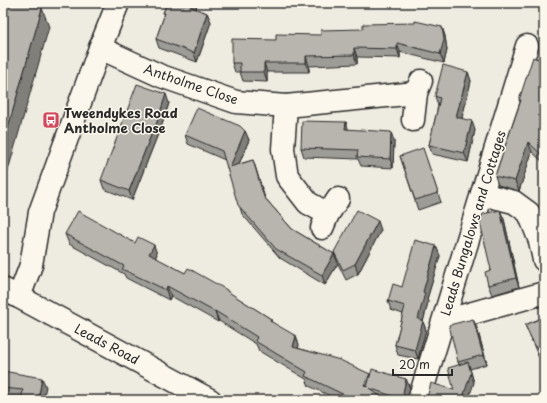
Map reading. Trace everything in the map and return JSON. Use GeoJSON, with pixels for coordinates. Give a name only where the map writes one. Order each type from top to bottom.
{"type":"FeatureCollection","features":[{"type":"Feature","properties":{"kind":"street"},"geometry":{"type":"LineString","coordinates":[[11,293],[30,265],[40,212],[118,3]]}},
{"type":"Feature","properties":{"kind":"street","name":"Leads Bungalows and Cottages"},"geometry":{"type":"LineString","coordinates":[[420,400],[527,46]]}},
{"type":"Feature","properties":{"kind":"street","name":"Antholme Close"},"geometry":{"type":"LineString","coordinates":[[100,48],[161,76],[236,102],[286,106],[419,87],[413,120]]}},
{"type":"Feature","properties":{"kind":"street"},"geometry":{"type":"LineString","coordinates":[[286,106],[283,149],[287,176],[308,204],[329,214]]}},
{"type":"Feature","properties":{"kind":"street"},"geometry":{"type":"LineString","coordinates":[[482,194],[514,202],[529,213],[540,241],[544,260]]}},
{"type":"Feature","properties":{"kind":"street","name":"Leads Road"},"geometry":{"type":"LineString","coordinates":[[11,293],[210,400]]}},
{"type":"Feature","properties":{"kind":"street"},"geometry":{"type":"LineString","coordinates":[[444,321],[544,294]]}},
{"type":"Feature","properties":{"kind":"building"},"geometry":{"type":"Polygon","coordinates":[[[3,3],[39,3],[42,8],[3,145],[3,3]]]}},
{"type":"Feature","properties":{"kind":"building"},"geometry":{"type":"Polygon","coordinates":[[[167,3],[192,3],[191,7],[207,13],[194,53],[156,39],[167,3]]]}},
{"type":"Feature","properties":{"kind":"building"},"geometry":{"type":"Polygon","coordinates":[[[415,21],[442,27],[444,40],[440,54],[397,43],[397,49],[354,48],[354,55],[306,56],[306,63],[264,63],[264,72],[240,72],[240,63],[232,63],[232,39],[276,40],[276,34],[321,35],[321,30],[363,29],[363,24],[415,23],[415,21]]]}},
{"type":"Feature","properties":{"kind":"building"},"geometry":{"type":"Polygon","coordinates":[[[544,43],[544,157],[528,142],[515,181],[495,176],[521,100],[519,100],[533,57],[538,59],[544,43]]]}},
{"type":"Feature","properties":{"kind":"building"},"geometry":{"type":"Polygon","coordinates":[[[443,65],[468,72],[456,117],[472,121],[464,153],[429,145],[440,98],[435,96],[443,65]]]}},
{"type":"Feature","properties":{"kind":"building"},"geometry":{"type":"Polygon","coordinates":[[[137,84],[166,94],[156,125],[129,191],[101,180],[137,84]]]}},
{"type":"Feature","properties":{"kind":"building"},"geometry":{"type":"Polygon","coordinates":[[[197,108],[240,126],[245,131],[230,167],[253,160],[264,197],[292,229],[334,254],[322,275],[276,249],[238,205],[222,151],[185,135],[197,108]]]}},
{"type":"Feature","properties":{"kind":"building"},"geometry":{"type":"Polygon","coordinates":[[[302,121],[346,122],[345,129],[391,132],[390,159],[357,157],[358,150],[301,148],[302,121]]]}},
{"type":"Feature","properties":{"kind":"building"},"geometry":{"type":"Polygon","coordinates":[[[423,148],[438,193],[415,200],[400,156],[423,148]]]}},
{"type":"Feature","properties":{"kind":"building"},"geometry":{"type":"Polygon","coordinates":[[[357,210],[378,221],[355,264],[343,270],[334,252],[357,210]]]}},
{"type":"Feature","properties":{"kind":"building"},"geometry":{"type":"Polygon","coordinates":[[[500,210],[516,278],[488,285],[485,272],[491,270],[480,222],[483,214],[500,210]]]}},
{"type":"Feature","properties":{"kind":"building"},"geometry":{"type":"Polygon","coordinates":[[[78,211],[135,243],[138,237],[154,245],[149,254],[185,273],[188,268],[227,290],[271,319],[270,321],[296,336],[293,347],[340,360],[370,374],[364,385],[367,387],[372,369],[406,379],[403,393],[408,400],[369,388],[385,400],[355,400],[305,376],[307,372],[255,341],[257,337],[215,311],[167,286],[166,290],[122,269],[124,266],[65,234],[78,211]]]}},
{"type":"Feature","properties":{"kind":"building"},"geometry":{"type":"Polygon","coordinates":[[[415,240],[436,246],[423,292],[425,293],[418,319],[423,321],[415,350],[395,345],[405,306],[388,301],[393,284],[402,287],[415,240]]]}},
{"type":"Feature","properties":{"kind":"building"},"geometry":{"type":"Polygon","coordinates":[[[544,317],[544,345],[536,348],[525,325],[544,317]]]}},
{"type":"Feature","properties":{"kind":"building"},"geometry":{"type":"Polygon","coordinates":[[[473,319],[483,355],[458,362],[449,325],[473,319]]]}},
{"type":"Feature","properties":{"kind":"building"},"geometry":{"type":"Polygon","coordinates":[[[468,362],[471,373],[462,400],[424,400],[428,394],[431,383],[454,390],[448,368],[468,362]]]}},
{"type":"Feature","properties":{"kind":"building"},"geometry":{"type":"Polygon","coordinates":[[[3,371],[42,378],[39,395],[64,400],[21,400],[23,390],[3,388],[3,371]]]}},
{"type":"Feature","properties":{"kind":"building"},"geometry":{"type":"Polygon","coordinates":[[[544,390],[544,400],[543,400],[539,397],[544,390]]]}},
{"type":"Feature","properties":{"kind":"place","name":"Tweendykes Road Antholme Close"},"geometry":{"type":"Point","coordinates":[51,120]}}]}
